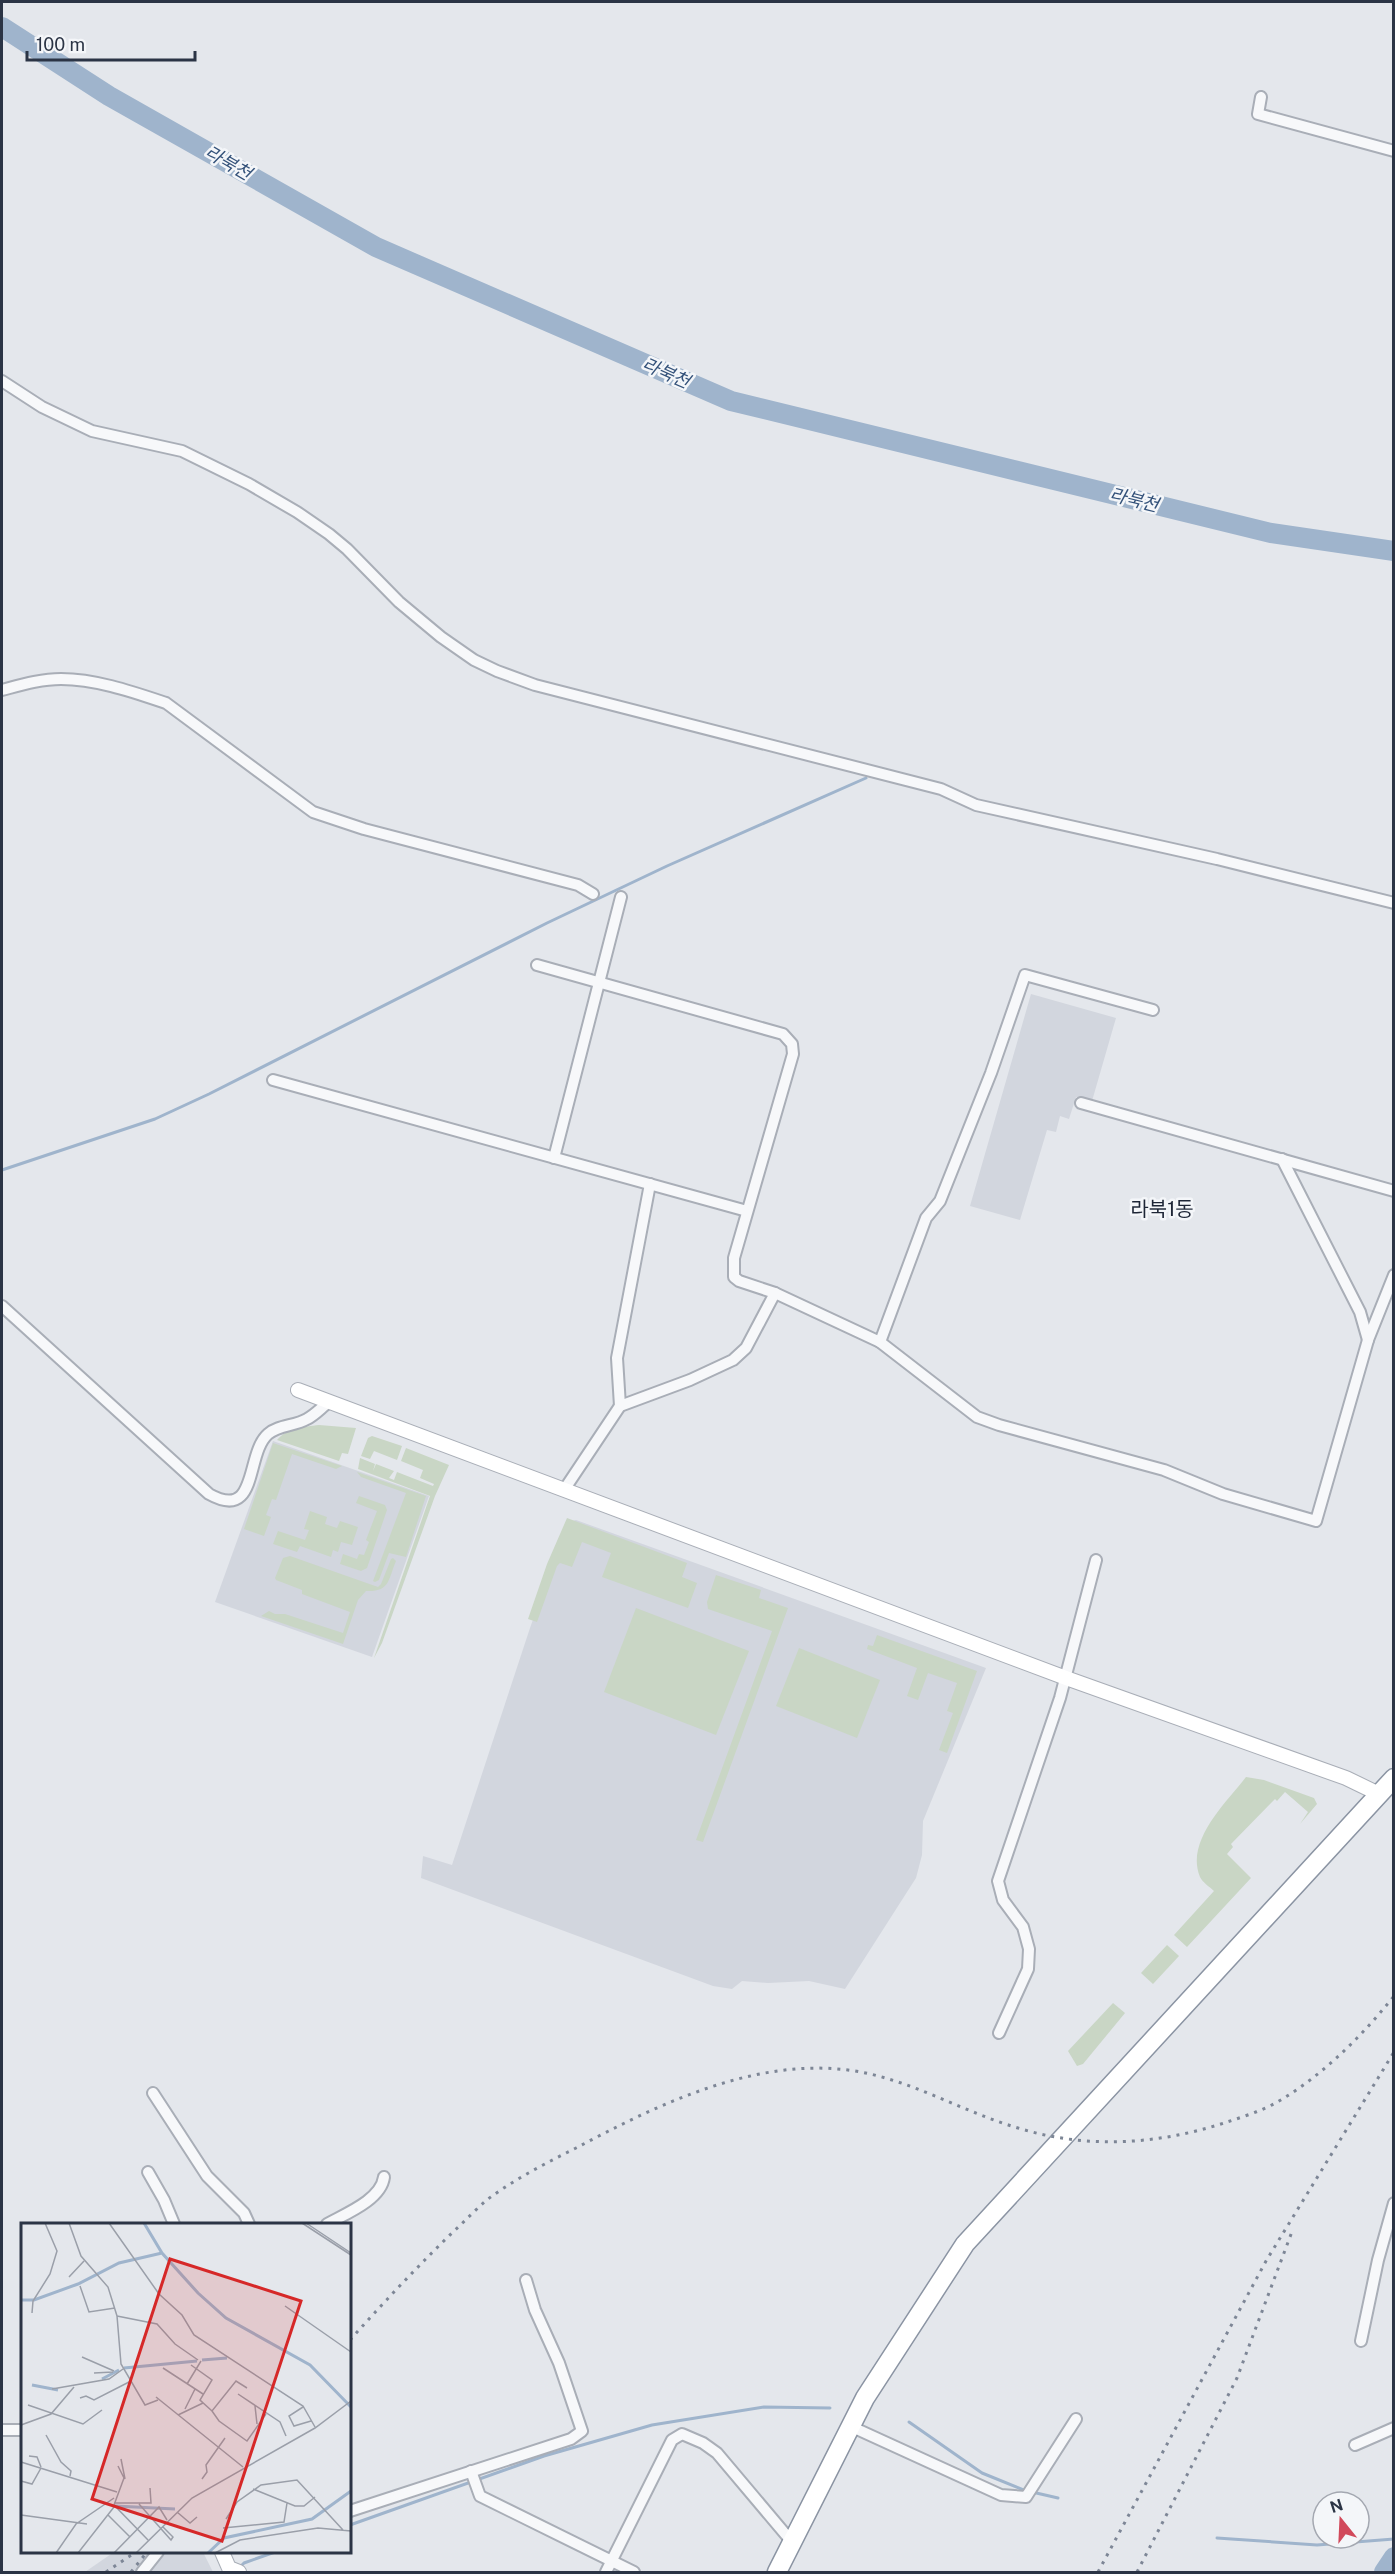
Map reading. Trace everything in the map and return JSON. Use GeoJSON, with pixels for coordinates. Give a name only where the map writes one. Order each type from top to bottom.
{"type":"FeatureCollection","features":[{"type":"Feature","properties":{"kind":"highway"},"geometry":{"type":"LineString","coordinates":[[777,2572],[865,2398],[965,2244],[1394,1778]]}},
{"type":"Feature","properties":{"kind":"street"},"geometry":{"type":"LineString","coordinates":[[1261,97],[1258,114],[1394,151]]}},
{"type":"Feature","properties":{"kind":"street"},"geometry":{"type":"LineString","coordinates":[[2,381],[42,407],[92,430],[182,451],[219,468],[288,507],[347,549],[399,602],[441,637],[474,660],[497,671],[536,685],[940,789],[976,805],[1217,859],[1394,903]]}},
{"type":"Feature","properties":{"kind":"street"},"geometry":{"type":"LineString","coordinates":[[2,690],[60,679],[113,687],[158,700],[166,703],[313,812],[364,829],[578,885],[593,894]]}},
{"type":"Feature","properties":{"kind":"street"},"geometry":{"type":"LineString","coordinates":[[555,1158],[621,897]]}},
{"type":"Feature","properties":{"kind":"street"},"geometry":{"type":"LineString","coordinates":[[537,965],[783,1034],[789,1038],[793,1054],[734,1258],[734,1277],[739,1281],[776,1293],[880,1342],[977,1417],[999,1425],[1164,1470],[1223,1494],[1316,1521],[1368,1340],[1394,1275]]}},
{"type":"Feature","properties":{"kind":"street"},"geometry":{"type":"LineString","coordinates":[[880,1342],[926,1218],[940,1201],[991,1073],[1025,975],[1153,1010]]}},
{"type":"Feature","properties":{"kind":"street"},"geometry":{"type":"LineString","coordinates":[[273,1080],[747,1211]]}},
{"type":"Feature","properties":{"kind":"street"},"geometry":{"type":"LineString","coordinates":[[1081,1103],[1394,1191]]}},
{"type":"Feature","properties":{"kind":"street"},"geometry":{"type":"LineString","coordinates":[[1282,1159],[1360,1312],[1368,1340]]}},
{"type":"Feature","properties":{"kind":"street"},"geometry":{"type":"LineString","coordinates":[[620,1406],[617,1358],[650,1184]]}},
{"type":"Feature","properties":{"kind":"street"},"geometry":{"type":"LineString","coordinates":[[564,1490],[620,1406],[690,1380],[733,1360],[746,1348],[776,1293]]}},
{"type":"Feature","properties":{"kind":"street"},"geometry":{"type":"LineString","coordinates":[[2,1307],[209,1494],[219,1499],[232,1501],[242,1496],[249,1484],[258,1449],[268,1434],[307,1419],[329,1402]]}},
{"type":"Feature","properties":{"kind":"street"},"geometry":{"type":"LineString","coordinates":[[298,1390],[1066,1678],[1346,1778],[1379,1794]]}},
{"type":"Feature","properties":{"kind":"street"},"geometry":{"type":"LineString","coordinates":[[999,2033],[1028,1969],[1029,1948],[1023,1927],[1003,1900],[998,1881],[1066,1678],[1096,1560]]}},
{"type":"Feature","properties":{"kind":"street"},"geometry":{"type":"LineString","coordinates":[[153,2093],[207,2176],[244,2213],[249,2223]]}},
{"type":"Feature","properties":{"kind":"street"},"geometry":{"type":"LineString","coordinates":[[148,2172],[174,2223]]}},
{"type":"Feature","properties":{"kind":"street"},"geometry":{"type":"LineString","coordinates":[[329,2223],[375,2195],[384,2177]]}},
{"type":"Feature","properties":{"kind":"street"},"geometry":{"type":"LineString","coordinates":[[1361,2341],[1378,2260],[1394,2203]]}},
{"type":"Feature","properties":{"kind":"street"},"geometry":{"type":"LineString","coordinates":[[351,2511],[571,2439],[582,2431],[560,2363],[535,2310],[526,2280]]}},
{"type":"Feature","properties":{"kind":"street"},"geometry":{"type":"LineString","coordinates":[[850,2426],[1001,2495],[1026,2497],[1076,2419]]}},
{"type":"Feature","properties":{"kind":"street"},"geometry":{"type":"LineString","coordinates":[[1355,2445],[1394,2428]]}},
{"type":"Feature","properties":{"kind":"street"},"geometry":{"type":"LineString","coordinates":[[2,2430],[21,2430]]}},
{"type":"Feature","properties":{"kind":"street"},"geometry":{"type":"LineString","coordinates":[[606,2572],[672,2440],[682,2434],[703,2443],[717,2453],[792,2542]]}},
{"type":"Feature","properties":{"kind":"street"},"geometry":{"type":"LineString","coordinates":[[471,2471],[480,2496],[634,2572]]}},
{"type":"Feature","properties":{"kind":"street"},"geometry":{"type":"LineString","coordinates":[[142,2572],[157,2553]]}},
{"type":"Feature","properties":{"kind":"street"},"geometry":{"type":"LineString","coordinates":[[223,2553],[234,2570]]}},
{"type":"Feature","properties":{"kind":"shaded area"},"geometry":{"type":"Polygon","coordinates":[[[1031,994],[1116,1018],[1092,1101],[1076,1097],[1069,1119],[1060,1116],[1056,1132],[1047,1130],[1020,1220],[970,1206],[1031,994]]]}},
{"type":"Feature","properties":{"kind":"shaded area"},"geometry":{"type":"Polygon","coordinates":[[[273,1441],[429,1496],[372,1657],[215,1602],[273,1441]]]}},
{"type":"Feature","properties":{"kind":"shaded area"},"geometry":{"type":"Polygon","coordinates":[[[576,1520],[986,1668],[923,1821],[922,1855],[916,1878],[845,1989],[809,1981],[768,1983],[742,1981],[732,1989],[713,1986],[421,1878],[423,1856],[452,1865],[530,1628],[568,1522],[576,1520]]]}},
{"type":"Feature","properties":{"kind":"shaded area"},"geometry":{"type":"Polygon","coordinates":[[[113,2553],[204,2553],[213,2572],[85,2572],[113,2553]]]}},
{"type":"Feature","properties":{"kind":"green space"},"geometry":{"type":"Polygon","coordinates":[[[319,1425],[356,1428],[348,1454],[342,1453],[339,1461],[277,1440],[302,1427],[319,1425]]]}},
{"type":"Feature","properties":{"kind":"green space"},"geometry":{"type":"Polygon","coordinates":[[[372,1436],[402,1446],[397,1460],[374,1451],[370,1459],[361,1456],[368,1438],[372,1436]]]}},
{"type":"Feature","properties":{"kind":"green space"},"geometry":{"type":"Polygon","coordinates":[[[273,1443],[342,1466],[336,1469],[292,1454],[276,1500],[272,1499],[266,1515],[271,1517],[264,1536],[244,1529],[273,1443]]]}},
{"type":"Feature","properties":{"kind":"green space"},"geometry":{"type":"Polygon","coordinates":[[[406,1448],[449,1465],[435,1496],[382,1643],[374,1658],[430,1496],[358,1469],[360,1458],[375,1464],[373,1471],[376,1464],[394,1471],[389,1478],[394,1480],[397,1472],[433,1486],[434,1484],[420,1478],[423,1470],[401,1461],[406,1448]]]}},
{"type":"Feature","properties":{"kind":"green space"},"geometry":{"type":"Polygon","coordinates":[[[357,1472],[426,1496],[406,1557],[389,1553],[379,1580],[375,1582],[373,1581],[406,1493],[361,1477],[357,1472]]]}},
{"type":"Feature","properties":{"kind":"green space"},"geometry":{"type":"Polygon","coordinates":[[[359,1496],[385,1505],[387,1510],[367,1568],[361,1571],[340,1564],[343,1554],[357,1559],[359,1554],[364,1555],[369,1542],[366,1540],[377,1511],[356,1503],[359,1496]]]}},
{"type":"Feature","properties":{"kind":"green space"},"geometry":{"type":"Polygon","coordinates":[[[310,1511],[327,1517],[325,1524],[337,1528],[340,1521],[358,1527],[352,1545],[341,1542],[338,1552],[333,1550],[331,1557],[300,1546],[297,1552],[273,1544],[278,1531],[305,1540],[309,1530],[304,1529],[310,1511]]]}},
{"type":"Feature","properties":{"kind":"green space"},"geometry":{"type":"Polygon","coordinates":[[[567,1518],[687,1563],[682,1577],[697,1583],[688,1608],[602,1577],[611,1553],[582,1542],[572,1567],[560,1563],[557,1566],[537,1622],[528,1619],[547,1564],[567,1518]]]}},
{"type":"Feature","properties":{"kind":"green space"},"geometry":{"type":"Polygon","coordinates":[[[290,1556],[378,1587],[391,1559],[396,1561],[387,1584],[374,1591],[366,1591],[358,1600],[343,1644],[261,1616],[269,1611],[275,1614],[285,1614],[343,1633],[350,1612],[302,1594],[302,1590],[276,1580],[283,1558],[290,1556]]]}},
{"type":"Feature","properties":{"kind":"green space"},"geometry":{"type":"Polygon","coordinates":[[[716,1575],[761,1590],[759,1598],[788,1608],[703,1842],[696,1840],[772,1631],[708,1609],[707,1602],[716,1575]]]}},
{"type":"Feature","properties":{"kind":"green space"},"geometry":{"type":"Polygon","coordinates":[[[636,1608],[749,1651],[716,1735],[604,1692],[636,1608]]]}},
{"type":"Feature","properties":{"kind":"green space"},"geometry":{"type":"Polygon","coordinates":[[[877,1635],[977,1671],[947,1753],[939,1750],[953,1713],[947,1711],[957,1683],[928,1673],[918,1700],[907,1696],[917,1668],[867,1649],[868,1645],[873,1646],[877,1635]]]}},
{"type":"Feature","properties":{"kind":"green space"},"geometry":{"type":"Polygon","coordinates":[[[799,1648],[880,1680],[857,1738],[776,1706],[799,1648]]]}},
{"type":"Feature","properties":{"kind":"green space"},"geometry":{"type":"Polygon","coordinates":[[[1246,1777],[1264,1780],[1314,1798],[1317,1804],[1300,1824],[1308,1812],[1285,1792],[1277,1801],[1275,1799],[1231,1844],[1233,1847],[1227,1854],[1251,1878],[1187,1947],[1174,1935],[1214,1891],[1200,1877],[1197,1863],[1198,1850],[1210,1823],[1246,1777]]]}},
{"type":"Feature","properties":{"kind":"green space"},"geometry":{"type":"Polygon","coordinates":[[[1167,1945],[1179,1956],[1153,1984],[1141,1973],[1167,1945]]]}},
{"type":"Feature","properties":{"kind":"green space"},"geometry":{"type":"Polygon","coordinates":[[[1113,2003],[1125,2013],[1083,2064],[1077,2066],[1068,2051],[1113,2003]]]}},
{"type":"Feature","properties":{"kind":"waterway","name":"라북천"},"geometry":{"type":"LineString","coordinates":[[2,27],[109,96],[376,247],[731,401],[1271,533],[1394,551]]}},
{"type":"Feature","properties":{"kind":"waterway"},"geometry":{"type":"LineString","coordinates":[[2,1170],[155,1119],[547,923],[667,866],[866,778]]}},
{"type":"Feature","properties":{"kind":"waterway"},"geometry":{"type":"LineString","coordinates":[[351,2525],[544,2456],[652,2425],[764,2407],[830,2408]]}},
{"type":"Feature","properties":{"kind":"waterway"},"geometry":{"type":"LineString","coordinates":[[909,2422],[982,2473],[1026,2491]]}},
{"type":"Feature","properties":{"kind":"waterway"},"geometry":{"type":"LineString","coordinates":[[1032,2492],[1058,2498]]}},
{"type":"Feature","properties":{"kind":"waterway"},"geometry":{"type":"LineString","coordinates":[[1217,2538],[1317,2545],[1394,2539]]}},
{"type":"Feature","properties":{"kind":"waterway"},"geometry":{"type":"LineString","coordinates":[[240,2567],[244,2563],[272,2553]]}},
{"type":"Feature","properties":{"kind":"waterway"},"geometry":{"type":"LineString","coordinates":[[1384,2572],[1394,2557]]}},
{"type":"Feature","properties":{"kind":"railway"},"geometry":{"type":"LineString","coordinates":[[351,2339],[400,2285],[488,2199],[531,2172],[607,2132],[707,2088],[777,2071],[812,2068],[848,2070],[892,2080],[997,2121],[1044,2135],[1095,2141],[1147,2140],[1224,2123],[1259,2111],[1279,2101],[1341,2054],[1394,1996]]}},
{"type":"Feature","properties":{"kind":"railway"},"geometry":{"type":"LineString","coordinates":[[1098,2572],[1266,2261],[1394,2052]]}},
{"type":"Feature","properties":{"kind":"railway"},"geometry":{"type":"LineString","coordinates":[[1137,2572],[1237,2378],[1293,2229]]}},
{"type":"Feature","properties":{"kind":"railway"},"geometry":{"type":"LineString","coordinates":[[106,2572],[134,2553]]}},
{"type":"Feature","properties":{"kind":"railway"},"geometry":{"type":"LineString","coordinates":[[131,2572],[146,2553]]}},
{"type":"Feature","properties":{"kind":"district","name":"라북1동"},"geometry":{"type":"Point","coordinates":[1162,1209]}}]}
